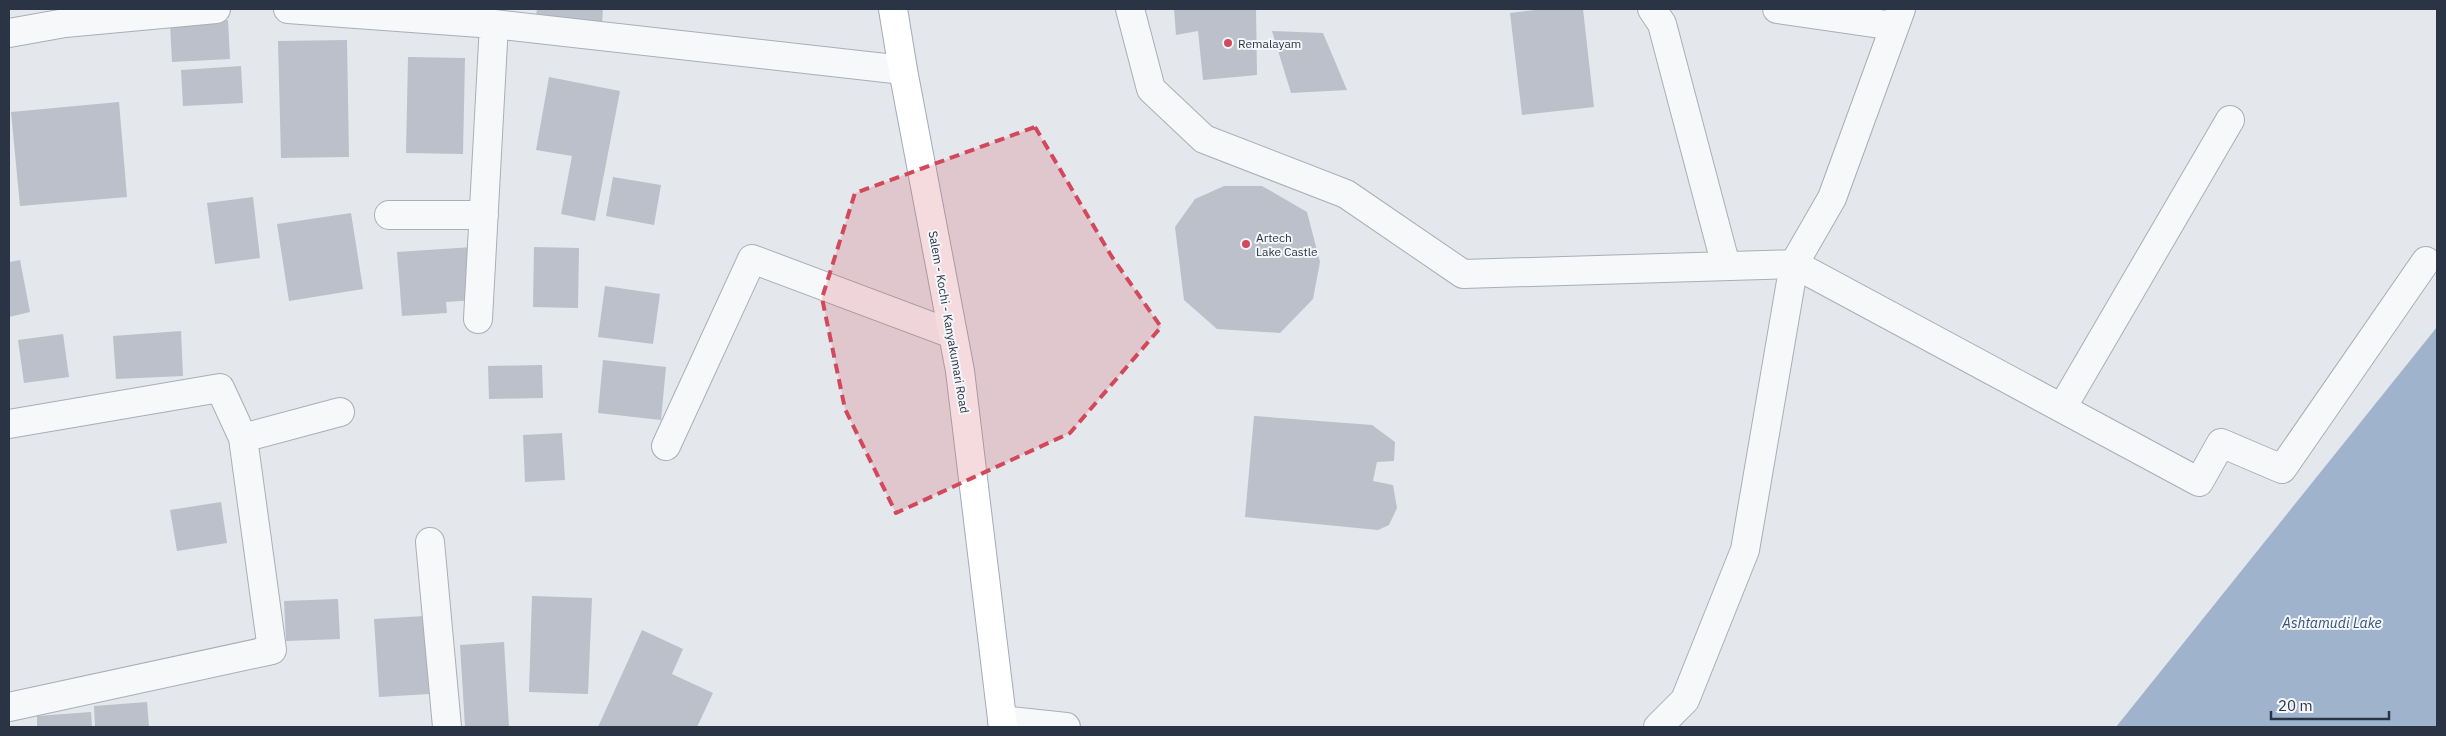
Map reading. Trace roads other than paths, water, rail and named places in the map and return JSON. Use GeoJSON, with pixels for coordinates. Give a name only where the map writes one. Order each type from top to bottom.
{"type":"FeatureCollection","features":[{"type":"Feature","properties":{"kind":"main road","name":"Salem - Kochi - Kanyakumari Road"},"geometry":{"type":"LineString","coordinates":[[894,9],[903,70],[961,380],[1002,723]]}},
{"type":"Feature","properties":{"kind":"street"},"geometry":{"type":"LineString","coordinates":[[9,33],[65,23],[216,9]]}},
{"type":"Feature","properties":{"kind":"street"},"geometry":{"type":"LineString","coordinates":[[288,9],[494,24],[568,20],[903,70]]}},
{"type":"Feature","properties":{"kind":"street"},"geometry":{"type":"LineString","coordinates":[[1130,9],[1151,89],[1204,139],[1346,194],[1463,274],[1794,264],[2199,482],[2222,443],[2282,469],[2426,261]]}},
{"type":"Feature","properties":{"kind":"street"},"geometry":{"type":"LineString","coordinates":[[1652,9],[1662,24],[1726,266]]}},
{"type":"Feature","properties":{"kind":"street"},"geometry":{"type":"LineString","coordinates":[[1658,727],[1686,700],[1745,550],[1794,264],[1832,198],[1898,18],[1777,9]]}},
{"type":"Feature","properties":{"kind":"street"},"geometry":{"type":"LineString","coordinates":[[478,318],[494,24]]}},
{"type":"Feature","properties":{"kind":"street"},"geometry":{"type":"LineString","coordinates":[[2062,408],[2230,120]]}},
{"type":"Feature","properties":{"kind":"street"},"geometry":{"type":"LineString","coordinates":[[389,215],[484,215]]}},
{"type":"Feature","properties":{"kind":"street"},"geometry":{"type":"LineString","coordinates":[[666,446],[752,260],[952,334]]}},
{"type":"Feature","properties":{"kind":"street"},"geometry":{"type":"LineString","coordinates":[[9,424],[220,388],[243,438],[272,650],[9,707]]}},
{"type":"Feature","properties":{"kind":"street"},"geometry":{"type":"LineString","coordinates":[[243,438],[340,412]]}},
{"type":"Feature","properties":{"kind":"street"},"geometry":{"type":"LineString","coordinates":[[430,542],[447,727]]}},
{"type":"Feature","properties":{"kind":"street"},"geometry":{"type":"LineString","coordinates":[[1002,723],[1066,727]]}},
{"type":"Feature","properties":{"kind":"water","name":"Ashtamudi Lake"},"geometry":{"type":"Polygon","coordinates":[[[2437,327],[2437,727],[2116,727],[2437,327]]]}},
{"type":"Feature","properties":{"kind":"place","name":"Remalayam"},"geometry":{"type":"Point","coordinates":[1228,43]}},
{"type":"Feature","properties":{"kind":"place","name":"Artech Lake Castle"},"geometry":{"type":"Point","coordinates":[1246,244]}}]}
